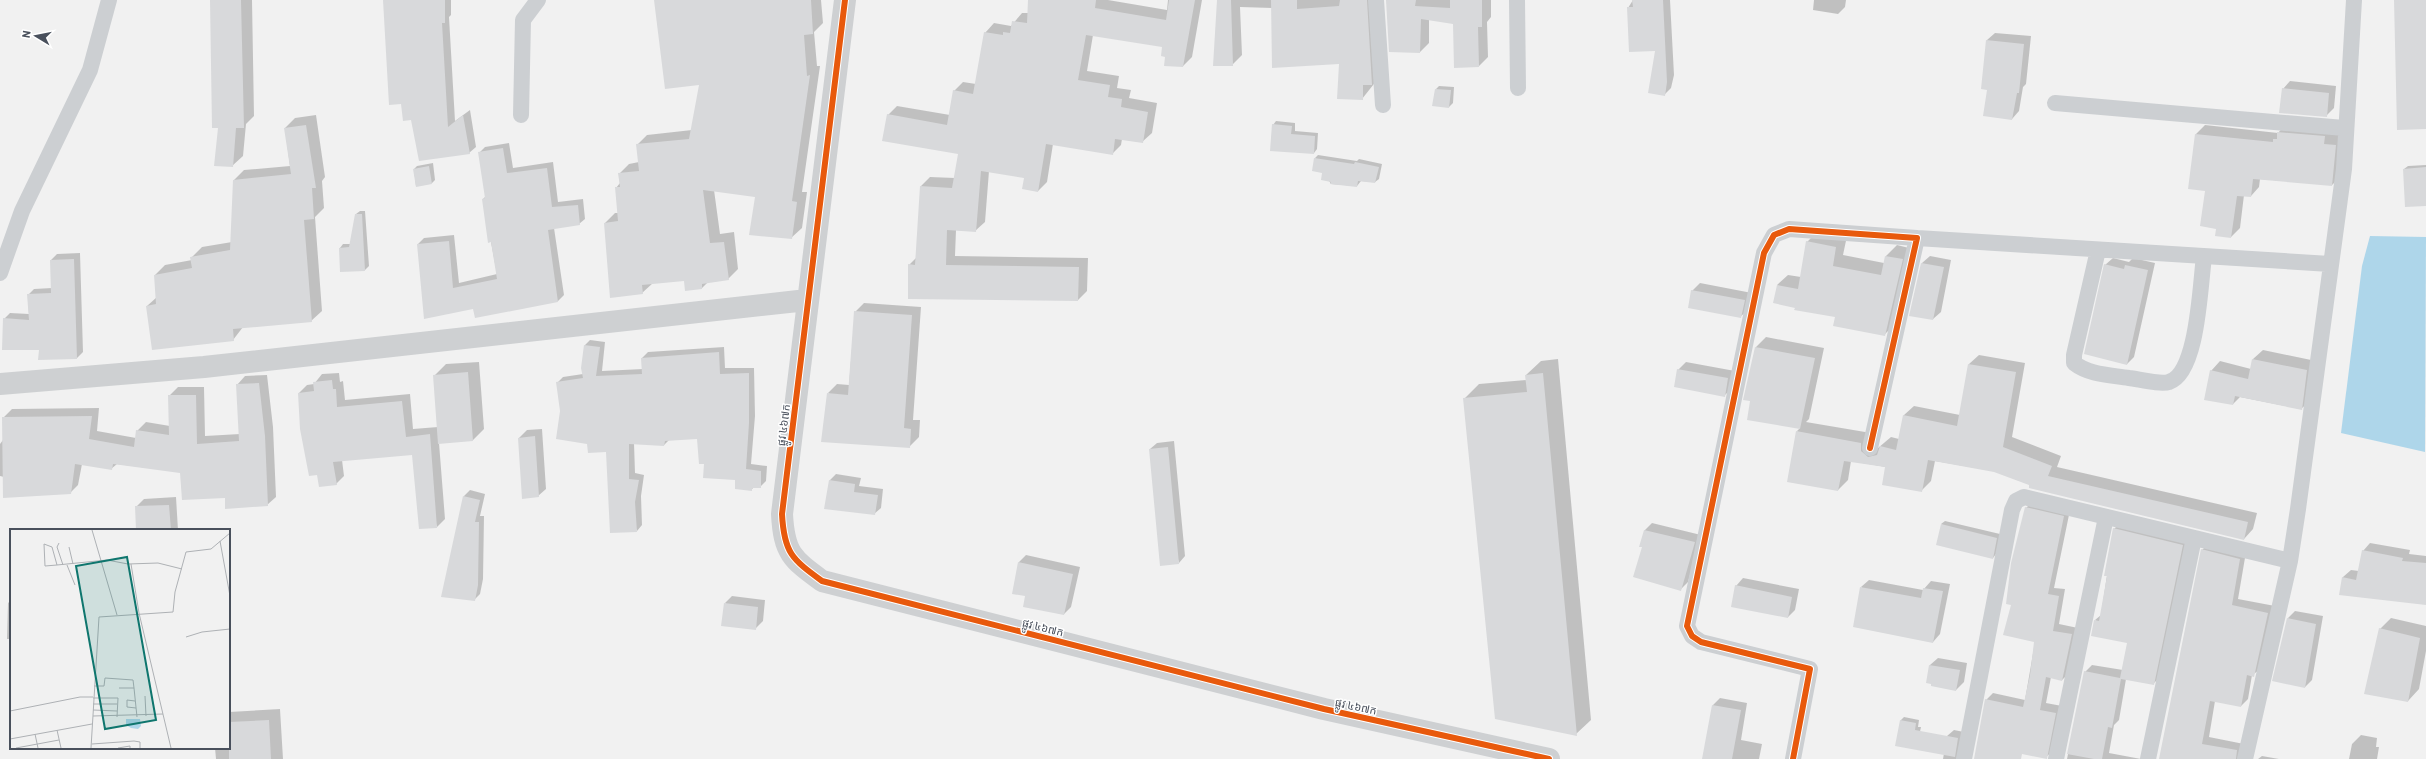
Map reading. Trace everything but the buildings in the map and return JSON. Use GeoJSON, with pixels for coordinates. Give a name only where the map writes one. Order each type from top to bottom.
{"type":"FeatureCollection","features":[{"type":"Feature","properties":{"kind":"street"},"geometry":{"type":"LineString","coordinates":[[0,273],[22,211],[90,70],[109,0]]}},
{"type":"Feature","properties":{"kind":"street"},"geometry":{"type":"LineString","coordinates":[[521,115],[523,20],[538,0]]}},
{"type":"Feature","properties":{"kind":"street","name":"ផ្លូវ ៤៦៧ក"},"geometry":{"type":"LineString","coordinates":[[845,0],[807,300],[782,514],[783,535],[795,561],[822,581],[1324,709],[1549,759]]}},
{"type":"Feature","properties":{"kind":"street"},"geometry":{"type":"LineString","coordinates":[[1376,0],[1383,105]]}},
{"type":"Feature","properties":{"kind":"street"},"geometry":{"type":"LineString","coordinates":[[1517,0],[1518,88]]}},
{"type":"Feature","properties":{"kind":"street"},"geometry":{"type":"LineString","coordinates":[[2245,759],[2290,561],[2344,169],[2344,128],[2354,0]]}},
{"type":"Feature","properties":{"kind":"street"},"geometry":{"type":"LineString","coordinates":[[2055,103],[2344,128]]}},
{"type":"Feature","properties":{"kind":"street"},"geometry":{"type":"LineString","coordinates":[[1794,759],[1810,669],[1701,642],[1692,636],[1687,626],[1764,253],[1774,235],[1789,229],[2330,264]]}},
{"type":"Feature","properties":{"kind":"street"},"geometry":{"type":"LineString","coordinates":[[1870,448],[1917,238]]}},
{"type":"Feature","properties":{"kind":"street"},"geometry":{"type":"LineString","coordinates":[[2098,250],[2074,355],[2074,363],[2081,368],[2100,374],[2167,383],[2178,377],[2187,361],[2193,341],[2204,257]]}},
{"type":"Feature","properties":{"kind":"street"},"geometry":{"type":"LineString","coordinates":[[0,384],[204,367],[807,300]]}},
{"type":"Feature","properties":{"kind":"street"},"geometry":{"type":"LineString","coordinates":[[1964,759],[2012,510],[2016,501],[2024,497],[2106,518],[2290,561]]}},
{"type":"Feature","properties":{"kind":"street"},"geometry":{"type":"LineString","coordinates":[[2056,759],[2106,518]]}},
{"type":"Feature","properties":{"kind":"street"},"geometry":{"type":"LineString","coordinates":[[2148,759],[2194,538]]}},
{"type":"Feature","properties":{"kind":"water"},"geometry":{"type":"Polygon","coordinates":[[[2370,236],[2426,237],[2425,452],[2341,433],[2362,266],[2370,236]]]}},
{"type":"Feature","properties":{"kind":"cycle path"},"geometry":{"type":"LineString","coordinates":[[845,0],[782,514],[783,527],[788,547],[803,567],[822,581],[1324,709],[1549,759]]}},
{"type":"Feature","properties":{"kind":"cycle path"},"geometry":{"type":"LineString","coordinates":[[1793,759],[1810,669],[1701,642],[1692,636],[1687,626],[1764,253],[1774,235],[1789,229],[1917,238],[1870,448]]}}]}
